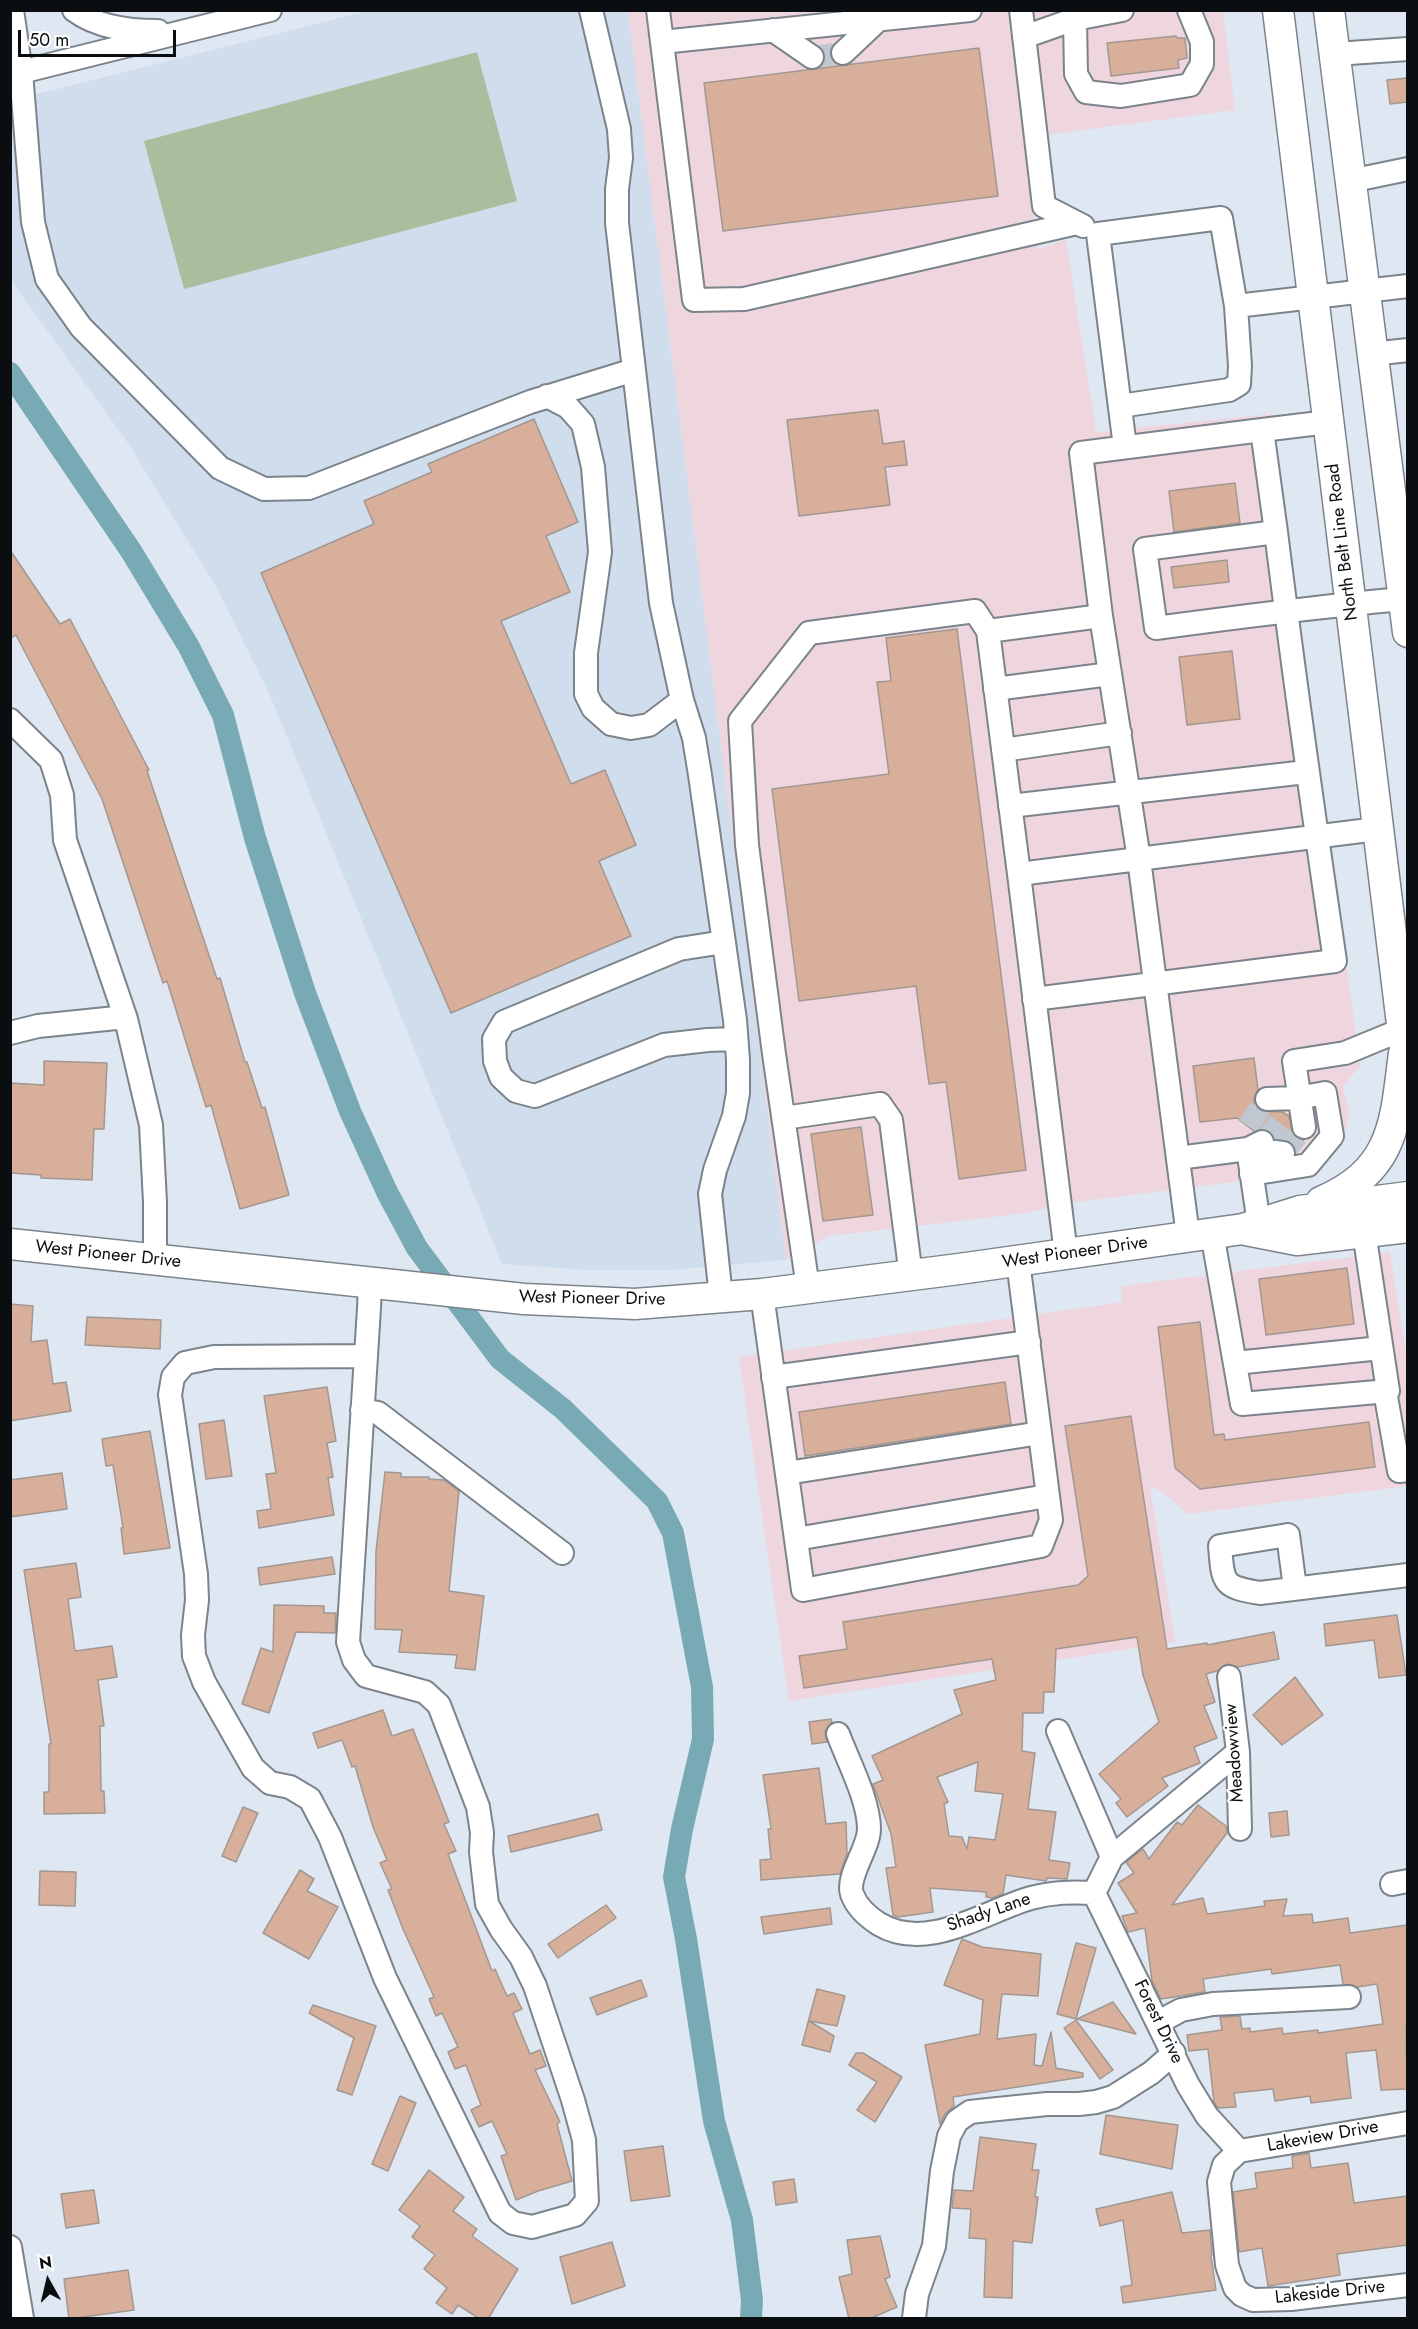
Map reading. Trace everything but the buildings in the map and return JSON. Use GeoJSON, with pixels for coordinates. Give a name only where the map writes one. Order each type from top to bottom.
{"type":"FeatureCollection","features":[{"type":"Feature","properties":{"kind":"main road","name":"North Belt Line Road"},"geometry":{"type":"LineString","coordinates":[[1278,10],[1404,1052],[1393,1127],[1381,1153],[1364,1176],[1344,1192],[1300,1211]]}},
{"type":"Feature","properties":{"kind":"main road"},"geometry":{"type":"LineString","coordinates":[[1329,10],[1407,631]]}},
{"type":"Feature","properties":{"kind":"main road","name":"West Pioneer Drive"},"geometry":{"type":"LineString","coordinates":[[10,1244],[524,1299],[635,1304],[762,1294],[911,1276],[1251,1227],[1300,1211],[1407,1197]]}},
{"type":"Feature","properties":{"kind":"main road","name":"West Pioneer Drive"},"geometry":{"type":"LineString","coordinates":[[1251,1227],[1297,1240],[1407,1227]]}},
{"type":"Feature","properties":{"kind":"street"},"geometry":{"type":"LineString","coordinates":[[12,10],[21,72],[33,222],[47,279],[81,327],[220,468],[264,489],[309,488],[547,396],[634,370]]}},
{"type":"Feature","properties":{"kind":"street"},"geometry":{"type":"LineString","coordinates":[[74,10],[87,20],[132,31],[187,32]]}},
{"type":"Feature","properties":{"kind":"street"},"geometry":{"type":"LineString","coordinates":[[21,72],[270,10]]}},
{"type":"Feature","properties":{"kind":"street"},"geometry":{"type":"LineString","coordinates":[[591,10],[619,129],[621,158],[617,189],[617,223],[661,603],[682,700],[694,738],[736,1039],[738,1093],[734,1116],[710,1194],[721,1297]]}},
{"type":"Feature","properties":{"kind":"street"},"geometry":{"type":"LineString","coordinates":[[658,10],[694,300],[744,299],[1077,224]]}},
{"type":"Feature","properties":{"kind":"street"},"geometry":{"type":"LineString","coordinates":[[662,42],[970,10]]}},
{"type":"Feature","properties":{"kind":"street"},"geometry":{"type":"LineString","coordinates":[[1021,10],[1044,206],[1098,234],[1221,218],[1236,306],[1239,384],[1229,390],[1120,406]]}},
{"type":"Feature","properties":{"kind":"street"},"geometry":{"type":"LineString","coordinates":[[1024,37],[1076,20],[1122,10]]}},
{"type":"Feature","properties":{"kind":"street"},"geometry":{"type":"LineString","coordinates":[[1076,20],[1076,74],[1086,92],[1121,96],[1190,84],[1202,64],[1202,42],[1189,10]]}},
{"type":"Feature","properties":{"kind":"street"},"geometry":{"type":"LineString","coordinates":[[843,52],[879,19]]}},
{"type":"Feature","properties":{"kind":"street"},"geometry":{"type":"LineString","coordinates":[[773,30],[812,57]]}},
{"type":"Feature","properties":{"kind":"street"},"geometry":{"type":"LineString","coordinates":[[1335,54],[1407,49]]}},
{"type":"Feature","properties":{"kind":"street"},"geometry":{"type":"LineString","coordinates":[[1350,181],[1407,169]]}},
{"type":"Feature","properties":{"kind":"street"},"geometry":{"type":"LineString","coordinates":[[1098,234],[1125,447]]}},
{"type":"Feature","properties":{"kind":"street"},"geometry":{"type":"LineString","coordinates":[[1236,306],[1407,286]]}},
{"type":"Feature","properties":{"kind":"street"},"geometry":{"type":"LineString","coordinates":[[1372,354],[1407,350]]}},
{"type":"Feature","properties":{"kind":"street"},"geometry":{"type":"LineString","coordinates":[[547,396],[568,407],[583,424],[592,467],[600,552],[586,653],[586,694],[593,708],[610,724],[631,728],[649,725],[682,700]]}},
{"type":"Feature","properties":{"kind":"street"},"geometry":{"type":"LineString","coordinates":[[1328,422],[1081,453],[1101,616],[1139,859],[1178,1158],[1235,1363],[1242,1404],[1388,1391],[1364,1232]]}},
{"type":"Feature","properties":{"kind":"street"},"geometry":{"type":"LineString","coordinates":[[1034,999],[1335,961],[1306,772],[1262,430]]}},
{"type":"Feature","properties":{"kind":"street"},"geometry":{"type":"LineString","coordinates":[[1276,532],[1146,549],[1156,628],[1404,599]]}},
{"type":"Feature","properties":{"kind":"street"},"geometry":{"type":"LineString","coordinates":[[808,1288],[747,845],[740,721],[809,633],[975,611],[988,631],[1066,1254]]}},
{"type":"Feature","properties":{"kind":"street"},"geometry":{"type":"LineString","coordinates":[[988,631],[1101,616]]}},
{"type":"Feature","properties":{"kind":"street"},"geometry":{"type":"LineString","coordinates":[[995,689],[1110,674]]}},
{"type":"Feature","properties":{"kind":"street"},"geometry":{"type":"LineString","coordinates":[[10,720],[51,760],[62,795],[65,840],[126,1019],[151,1125],[155,1260]]}},
{"type":"Feature","properties":{"kind":"street"},"geometry":{"type":"LineString","coordinates":[[1003,750],[1119,733]]}},
{"type":"Feature","properties":{"kind":"street"},"geometry":{"type":"LineString","coordinates":[[1010,806],[1306,772]]}},
{"type":"Feature","properties":{"kind":"street"},"geometry":{"type":"LineString","coordinates":[[1019,874],[1377,829]]}},
{"type":"Feature","properties":{"kind":"street"},"geometry":{"type":"LineString","coordinates":[[724,942],[679,949],[504,1023],[494,1039],[495,1061],[501,1077],[516,1091],[535,1096],[664,1045],[736,1039]]}},
{"type":"Feature","properties":{"kind":"street"},"geometry":{"type":"LineString","coordinates":[[10,1033],[38,1026],[126,1019]]}},
{"type":"Feature","properties":{"kind":"street"},"geometry":{"type":"LineString","coordinates":[[1304,1127],[1291,1106],[1294,1061],[1345,1053],[1404,1052]]}},
{"type":"Feature","properties":{"kind":"street"},"geometry":{"type":"LineString","coordinates":[[1251,1174],[1308,1166],[1332,1136],[1325,1093],[1291,1106],[1267,1099]]}},
{"type":"Feature","properties":{"kind":"street"},"geometry":{"type":"LineString","coordinates":[[783,1118],[880,1104],[891,1120],[911,1276]]}},
{"type":"Feature","properties":{"kind":"street"},"geometry":{"type":"LineString","coordinates":[[1248,1126],[1265,1147]]}},
{"type":"Feature","properties":{"kind":"street"},"geometry":{"type":"LineString","coordinates":[[1178,1158],[1265,1147]]}},
{"type":"Feature","properties":{"kind":"street"},"geometry":{"type":"LineString","coordinates":[[1251,1227],[1251,1174],[1265,1147]]}},
{"type":"Feature","properties":{"kind":"street"},"geometry":{"type":"LineString","coordinates":[[762,1294],[803,1590],[1041,1546],[1051,1520],[1018,1261]]}},
{"type":"Feature","properties":{"kind":"street"},"geometry":{"type":"LineString","coordinates":[[366,1356],[214,1357],[185,1363],[172,1377],[170,1395],[196,1574],[194,1656],[204,1682],[253,1768],[270,1783],[290,1787],[310,1799],[330,1837],[385,1978],[500,2213],[513,2223],[532,2228],[575,2215],[587,2201],[584,2140],[535,1986],[521,1957],[487,1904],[478,1807],[439,1705],[425,1692],[366,1676],[354,1660],[348,1642],[366,1356],[370,1283]]}},
{"type":"Feature","properties":{"kind":"street"},"geometry":{"type":"LineString","coordinates":[[773,1377],[1029,1342]]}},
{"type":"Feature","properties":{"kind":"street"},"geometry":{"type":"LineString","coordinates":[[1235,1363],[1381,1348]]}},
{"type":"Feature","properties":{"kind":"street"},"geometry":{"type":"LineString","coordinates":[[1385,1391],[1399,1471],[1407,1470]]}},
{"type":"Feature","properties":{"kind":"street"},"geometry":{"type":"LineString","coordinates":[[362,1410],[378,1413],[562,1554]]}},
{"type":"Feature","properties":{"kind":"street"},"geometry":{"type":"LineString","coordinates":[[787,1473],[1040,1433]]}},
{"type":"Feature","properties":{"kind":"street"},"geometry":{"type":"LineString","coordinates":[[796,1539],[1047,1496]]}},
{"type":"Feature","properties":{"kind":"street"},"geometry":{"type":"LineString","coordinates":[[1295,1588],[1407,1575]]}},
{"type":"Feature","properties":{"kind":"street","name":"Meadowview"},"geometry":{"type":"LineString","coordinates":[[1229,1677],[1238,1752],[1240,1829]]}},
{"type":"Feature","properties":{"kind":"street"},"geometry":{"type":"LineString","coordinates":[[1058,1731],[1112,1857]]}},
{"type":"Feature","properties":{"kind":"street","name":"Shady Lane"},"geometry":{"type":"LineString","coordinates":[[838,1734],[863,1800],[869,1830],[860,1862],[851,1881],[852,1894],[866,1916],[898,1933],[912,1934],[958,1928],[1029,1899],[1059,1892],[1094,1893]]}},
{"type":"Feature","properties":{"kind":"street"},"geometry":{"type":"LineString","coordinates":[[1094,1893],[1112,1857],[1238,1752]]}},
{"type":"Feature","properties":{"kind":"street","name":"Forest Drive"},"geometry":{"type":"LineString","coordinates":[[1094,1893],[1188,2085],[1207,2116],[1239,2151]]}},
{"type":"Feature","properties":{"kind":"street"},"geometry":{"type":"LineString","coordinates":[[1159,2022],[1181,2010],[1213,2004],[1349,1997]]}},
{"type":"Feature","properties":{"kind":"street"},"geometry":{"type":"LineString","coordinates":[[914,2319],[918,2294],[934,2246],[942,2171],[949,2136],[957,2121],[970,2112],[1047,2104],[1079,2104],[1113,2097],[1151,2073],[1174,2053]]}},
{"type":"Feature","properties":{"kind":"street","name":"Lakeview Drive"},"geometry":{"type":"LineString","coordinates":[[1239,2151],[1407,2122]]}},
{"type":"Feature","properties":{"kind":"street","name":"Lakeside Drive"},"geometry":{"type":"LineString","coordinates":[[1239,2151],[1220,2172],[1220,2194],[1227,2265],[1235,2288],[1242,2295],[1253,2300],[1291,2299],[1407,2285]]}},
{"type":"Feature","properties":{"kind":"street"},"geometry":{"type":"LineString","coordinates":[[10,2247],[22,2319]]}},
{"type":"Feature","properties":{"kind":"shaded area"},"geometry":{"type":"Polygon","coordinates":[[[367,11],[628,11],[786,1260],[670,1270],[585,1270],[502,1264],[272,700],[219,592],[130,446],[11,280],[10,101],[367,11]]]}},
{"type":"Feature","properties":{"kind":"shaded area"},"geometry":{"type":"Polygon","coordinates":[[[628,11],[1008,11],[1038,249],[1066,240],[1096,432],[1272,414],[1360,1066],[1343,1086],[1349,1113],[1343,1143],[1320,1168],[1274,1177],[1076,1202],[1020,1214],[829,1236],[786,1260],[628,11]]]}},
{"type":"Feature","properties":{"kind":"shaded area"},"geometry":{"type":"Polygon","coordinates":[[[1032,11],[1223,11],[1235,110],[1047,135],[1032,11]]]}},
{"type":"Feature","properties":{"kind":"shaded area"},"geometry":{"type":"Polygon","coordinates":[[[1390,1252],[1407,1358],[1407,1486],[1188,1514],[1161,1491],[1150,1485],[1175,1642],[789,1701],[739,1357],[1122,1302],[1121,1286],[1390,1252]]]}},
{"type":"Feature","properties":{"kind":"green space"},"geometry":{"type":"Polygon","coordinates":[[[477,52],[517,201],[184,289],[144,141],[477,52]]]}},
{"type":"Feature","properties":{"kind":"waterway"},"geometry":{"type":"LineString","coordinates":[[10,373],[131,551],[189,647],[223,715],[255,838],[305,993],[350,1111],[387,1192],[417,1248],[500,1359],[563,1409],[657,1501],[673,1533],[702,1687],[703,1739],[682,1829],[674,1877],[686,1939],[714,2121],[742,2220],[752,2300],[751,2318]]}},
{"type":"Feature","properties":{"kind":"tunnel"},"geometry":{"type":"LineString","coordinates":[[812,57],[843,53]]}},
{"type":"Feature","properties":{"kind":"tunnel"},"geometry":{"type":"LineString","coordinates":[[1248,1126],[1267,1099]]}},
{"type":"Feature","properties":{"kind":"tunnel"},"geometry":{"type":"LineString","coordinates":[[1266,1140],[1285,1114]]}},
{"type":"Feature","properties":{"kind":"tunnel"},"geometry":{"type":"LineString","coordinates":[[1283,1153],[1304,1127]]}}]}
